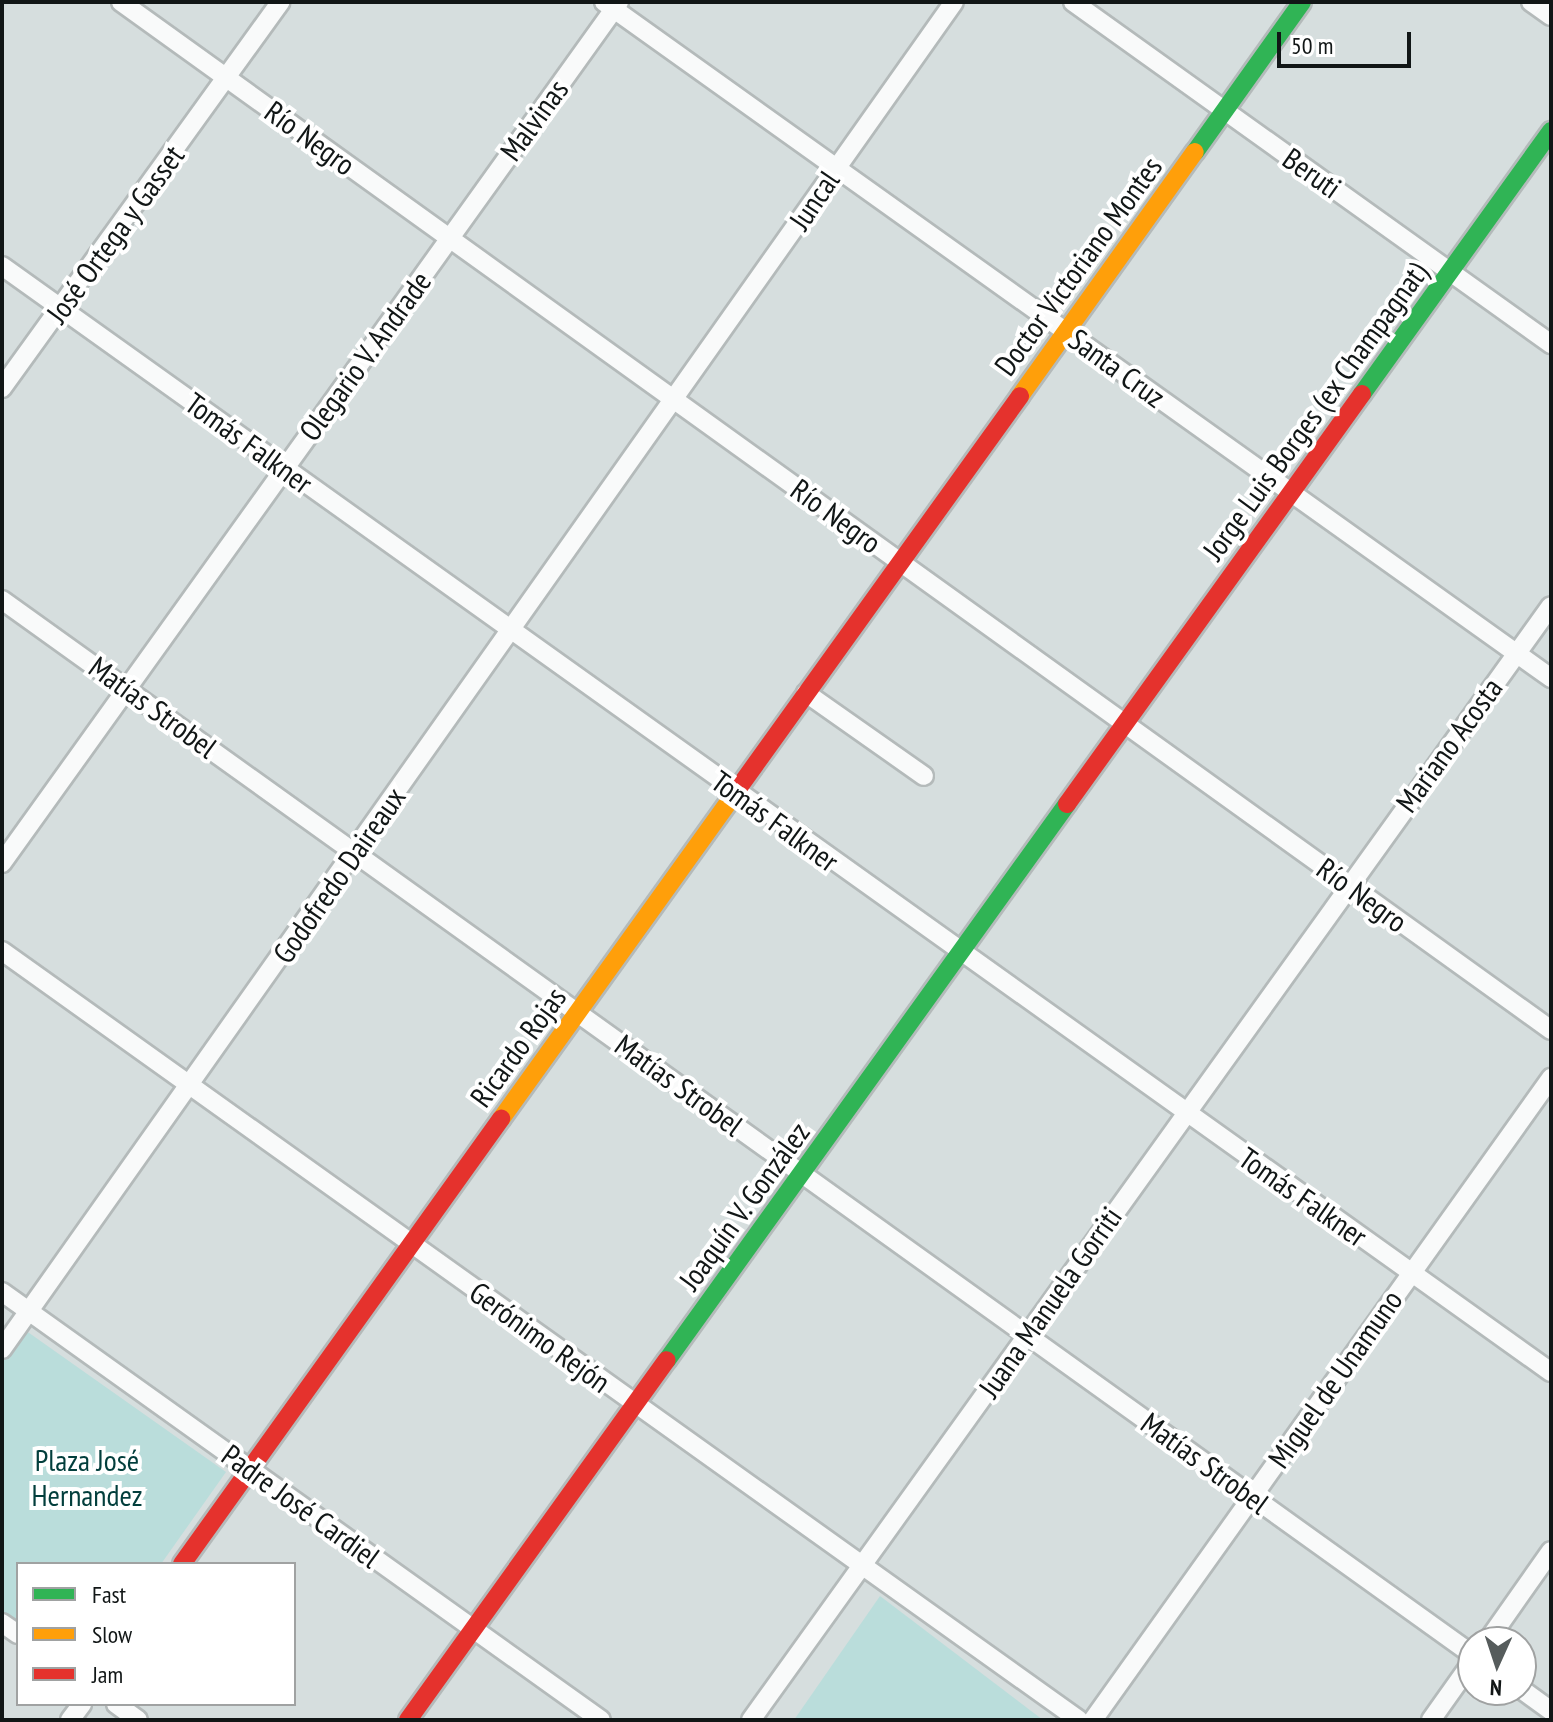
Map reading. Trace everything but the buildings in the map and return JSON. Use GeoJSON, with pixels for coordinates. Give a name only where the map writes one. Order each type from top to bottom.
{"type":"FeatureCollection","features":[{"type":"Feature","properties":{"kind":"street","name":"Río Negro"},"geometry":{"type":"LineString","coordinates":[[121,2],[1551,1030]]}},
{"type":"Feature","properties":{"kind":"street","name":"José Ortega y Gasset"},"geometry":{"type":"LineString","coordinates":[[2,388],[280,2]]}},
{"type":"Feature","properties":{"kind":"street","name":"Juncal"},"geometry":{"type":"LineString","coordinates":[[677,401],[836,167],[954,2]]}},
{"type":"Feature","properties":{"kind":"street","name":"Beruti"},"geometry":{"type":"LineString","coordinates":[[1073,2],[1551,344]]}},
{"type":"Feature","properties":{"kind":"street","name":"Doctor Victoriano Montes"},"geometry":{"type":"LineString","coordinates":[[900,562],[1302,2]]}},
{"type":"Feature","properties":{"kind":"street"},"geometry":{"type":"LineString","coordinates":[[1531,2],[1551,16]]}},
{"type":"Feature","properties":{"kind":"street","name":"Santa Cruz"},"geometry":{"type":"LineString","coordinates":[[612,4],[1551,678]]}},
{"type":"Feature","properties":{"kind":"street","name":"Malvinas"},"geometry":{"type":"LineString","coordinates":[[449,239],[612,4]]}},
{"type":"Feature","properties":{"kind":"street","name":"Jorge Luis Borges (ex Champagnat)"},"geometry":{"type":"LineString","coordinates":[[1125,724],[1551,131]]}},
{"type":"Feature","properties":{"kind":"street","name":"Olegario V. Andrade"},"geometry":{"type":"LineString","coordinates":[[2,863],[449,239]]}},
{"type":"Feature","properties":{"kind":"street","name":"Tomás Falkner"},"geometry":{"type":"LineString","coordinates":[[2,266],[1184,1114],[1551,1372]]}},
{"type":"Feature","properties":{"kind":"street","name":"Godofredo Daireaux"},"geometry":{"type":"LineString","coordinates":[[2,1349],[677,401]]}},
{"type":"Feature","properties":{"kind":"street","name":"Ricardo Rojas"},"geometry":{"type":"LineString","coordinates":[[183,1562],[900,562]]}},
{"type":"Feature","properties":{"kind":"street","name":"Matías Strobel"},"geometry":{"type":"LineString","coordinates":[[2,600],[1457,1644]]}},
{"type":"Feature","properties":{"kind":"street","name":"Mariano Acosta"},"geometry":{"type":"LineString","coordinates":[[1347,884],[1551,606]]}},
{"type":"Feature","properties":{"kind":"street"},"geometry":{"type":"LineString","coordinates":[[806,693],[924,776]]}},
{"type":"Feature","properties":{"kind":"street","name":"Joaquín V. González"},"geometry":{"type":"LineString","coordinates":[[408,1720],[1125,724]]}},
{"type":"Feature","properties":{"kind":"street","name":"Juana Manuela Gorriti"},"geometry":{"type":"LineString","coordinates":[[751,1720],[1347,884]]}},
{"type":"Feature","properties":{"kind":"street","name":"Gerónimo Rejón"},"geometry":{"type":"LineString","coordinates":[[2,951],[1079,1720]]}},
{"type":"Feature","properties":{"kind":"street","name":"Miguel de Unamuno"},"geometry":{"type":"LineString","coordinates":[[1093,1720],[1551,1078]]}},
{"type":"Feature","properties":{"kind":"street","name":"Padre José Cardiel"},"geometry":{"type":"LineString","coordinates":[[2,1292],[601,1720]]}},
{"type":"Feature","properties":{"kind":"street"},"geometry":{"type":"LineString","coordinates":[[1498,1626],[1551,1551]]}},
{"type":"Feature","properties":{"kind":"street"},"geometry":{"type":"LineString","coordinates":[[1431,1720],[1457,1683]]}},
{"type":"Feature","properties":{"kind":"street"},"geometry":{"type":"LineString","coordinates":[[119,1706],[138,1720]]}},
{"type":"Feature","properties":{"kind":"green space","name":"Plaza José Hernandez"},"geometry":{"type":"Polygon","coordinates":[[[15,1323],[226,1472],[162,1562],[16,1562],[16,1624],[2,1614],[2,1342],[15,1323]]]}},
{"type":"Feature","properties":{"kind":"green space"},"geometry":{"type":"Polygon","coordinates":[[[880,1596],[1043,1720],[794,1720],[880,1596]]]}},
{"type":"Feature","properties":{"kind":"traffic: fast"},"geometry":{"type":"LineString","coordinates":[[1195,152],[1302,2]]}},
{"type":"Feature","properties":{"kind":"traffic: fast"},"geometry":{"type":"LineString","coordinates":[[1362,394],[1551,131]]}},
{"type":"Feature","properties":{"kind":"traffic: fast"},"geometry":{"type":"LineString","coordinates":[[667,1360],[1067,804]]}},
{"type":"Feature","properties":{"kind":"traffic: slow"},"geometry":{"type":"LineString","coordinates":[[1020,396],[1195,152]]}},
{"type":"Feature","properties":{"kind":"traffic: slow"},"geometry":{"type":"LineString","coordinates":[[501,1119],[737,790]]}},
{"type":"Feature","properties":{"kind":"traffic: jam"},"geometry":{"type":"LineString","coordinates":[[1067,804],[1362,394]]}},
{"type":"Feature","properties":{"kind":"traffic: jam"},"geometry":{"type":"LineString","coordinates":[[737,790],[1020,396]]}},
{"type":"Feature","properties":{"kind":"traffic: jam"},"geometry":{"type":"LineString","coordinates":[[183,1562],[501,1119]]}},
{"type":"Feature","properties":{"kind":"traffic: jam"},"geometry":{"type":"LineString","coordinates":[[408,1720],[667,1360]]}}]}
